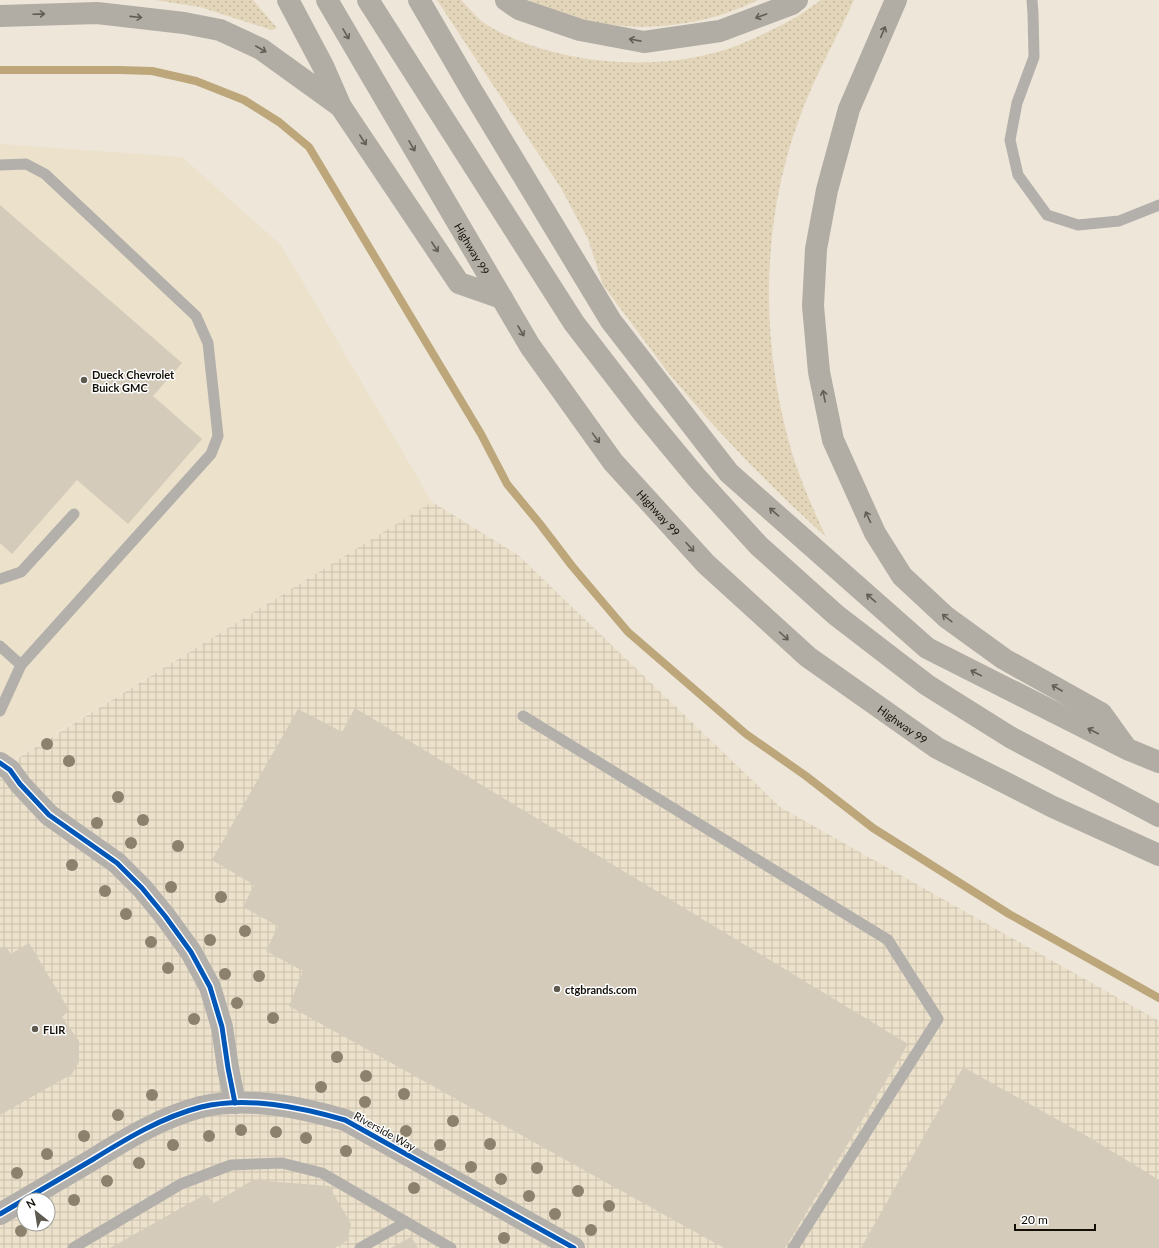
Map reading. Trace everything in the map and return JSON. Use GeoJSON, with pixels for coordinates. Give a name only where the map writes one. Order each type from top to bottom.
{"type":"FeatureCollection","features":[{"type":"Feature","properties":{"kind":"highway"},"geometry":{"type":"LineString","coordinates":[[288,0],[323,66],[341,107],[459,283],[502,298]]}},
{"type":"Feature","properties":{"kind":"highway","name":"Highway 99"},"geometry":{"type":"LineString","coordinates":[[327,0],[530,346],[613,462],[706,564],[808,658],[937,748],[1053,807],[1159,855]]}},
{"type":"Feature","properties":{"kind":"highway"},"geometry":{"type":"LineString","coordinates":[[368,0],[574,323],[644,414],[697,478],[759,546],[836,615],[927,685],[1010,737],[1107,790],[1159,816]]}},
{"type":"Feature","properties":{"kind":"highway"},"geometry":{"type":"LineString","coordinates":[[375,0],[407,61]]}},
{"type":"Feature","properties":{"kind":"highway"},"geometry":{"type":"LineString","coordinates":[[419,0],[472,91],[612,321],[729,472],[927,648],[1127,749],[1159,762]]}},
{"type":"Feature","properties":{"kind":"highway"},"geometry":{"type":"LineString","coordinates":[[506,0],[519,9],[580,30],[644,42],[720,31],[792,4],[797,0]]}},
{"type":"Feature","properties":{"kind":"highway"},"geometry":{"type":"LineString","coordinates":[[896,0],[849,109],[827,190],[816,249],[813,306],[819,372],[833,440],[875,533],[902,576],[946,617],[1004,659],[1101,714],[1127,749]]}},
{"type":"Feature","properties":{"kind":"highway"},"geometry":{"type":"LineString","coordinates":[[0,16],[97,13],[184,23],[220,30],[261,49],[341,107]]}},
{"type":"Feature","properties":{"kind":"highway"},"geometry":{"type":"LineString","coordinates":[[1107,790],[1159,809]]}},
{"type":"Feature","properties":{"kind":"street"},"geometry":{"type":"LineString","coordinates":[[0,763],[10,770],[20,784],[49,815],[117,863],[142,888],[165,916],[191,952],[210,987],[222,1027],[235,1103]]}},
{"type":"Feature","properties":{"kind":"street","name":"Riverside Way"},"geometry":{"type":"LineString","coordinates":[[0,1214],[130,1137],[168,1118],[202,1107],[235,1103],[277,1104],[314,1111],[345,1120],[574,1248]]}},
{"type":"Feature","properties":{"kind":"lane"},"geometry":{"type":"LineString","coordinates":[[1032,0],[1034,56],[1017,103],[1010,140],[1018,175],[1047,215],[1078,225],[1119,221],[1159,205]]}},
{"type":"Feature","properties":{"kind":"lane"},"geometry":{"type":"LineString","coordinates":[[0,165],[26,164],[45,174],[196,316],[208,342],[218,436],[211,454],[21,665],[3,694],[0,711]]}},
{"type":"Feature","properties":{"kind":"lane"},"geometry":{"type":"LineString","coordinates":[[0,579],[21,572],[74,514]]}},
{"type":"Feature","properties":{"kind":"lane"},"geometry":{"type":"LineString","coordinates":[[0,646],[21,665]]}},
{"type":"Feature","properties":{"kind":"lane"},"geometry":{"type":"LineString","coordinates":[[523,716],[888,940],[938,1019],[793,1248]]}},
{"type":"Feature","properties":{"kind":"lane"},"geometry":{"type":"LineString","coordinates":[[73,1248],[181,1184],[231,1164],[282,1163],[322,1172],[451,1248]]}},
{"type":"Feature","properties":{"kind":"lane"},"geometry":{"type":"LineString","coordinates":[[360,1248],[406,1222]]}},
{"type":"Feature","properties":{"kind":"shaded area"},"geometry":{"type":"Polygon","coordinates":[[[155,0],[253,0],[277,28],[272,30],[200,7],[155,0]]]}},
{"type":"Feature","properties":{"kind":"shaded area"},"geometry":{"type":"Polygon","coordinates":[[[437,0],[461,0],[483,23],[514,39],[544,50],[576,57],[609,61],[643,62],[675,60],[707,55],[736,46],[771,31],[797,17],[821,0],[854,0],[804,106],[789,148],[779,191],[772,234],[769,278],[770,323],[774,367],[781,410],[792,453],[826,537],[745,459],[707,418],[670,375],[603,285],[588,239],[561,188],[437,0]]]}},
{"type":"Feature","properties":{"kind":"shaded area"},"geometry":{"type":"Polygon","coordinates":[[[528,0],[758,0],[731,12],[702,20],[673,25],[643,27],[613,25],[584,20],[555,12],[528,0]]]}},
{"type":"Feature","properties":{"kind":"shaded area"},"geometry":{"type":"Polygon","coordinates":[[[0,144],[182,157],[281,245],[432,502],[11,761],[0,758],[0,144]]]}},
{"type":"Feature","properties":{"kind":"shaded area"},"geometry":{"type":"Polygon","coordinates":[[[432,502],[518,555],[780,807],[1159,1021],[1159,1248],[0,1248],[0,759],[10,763],[432,502]]]}},
{"type":"Feature","properties":{"kind":"building","name":"Dueck Chevrolet Buick GMC"},"geometry":{"type":"Polygon","coordinates":[[[0,205],[182,363],[153,396],[202,439],[128,524],[77,480],[12,554],[0,543],[0,205]]]}},
{"type":"Feature","properties":{"kind":"building","name":"ctgbrands.com"},"geometry":{"type":"Polygon","coordinates":[[[355,708],[908,1044],[785,1248],[724,1248],[289,1006],[303,971],[266,951],[278,926],[243,907],[254,885],[212,860],[298,709],[342,732],[355,708]]]}},
{"type":"Feature","properties":{"kind":"building","name":"FLIR"},"geometry":{"type":"Polygon","coordinates":[[[29,943],[69,1010],[62,1017],[79,1041],[79,1062],[72,1074],[0,1115],[0,948],[5,946],[11,954],[29,943]]]}},
{"type":"Feature","properties":{"kind":"building"},"geometry":{"type":"Polygon","coordinates":[[[963,1067],[1092,1139],[1159,1180],[1159,1248],[861,1248],[963,1067]]]}},
{"type":"Feature","properties":{"kind":"building"},"geometry":{"type":"Polygon","coordinates":[[[253,1180],[329,1186],[351,1224],[348,1240],[335,1248],[110,1248],[206,1194],[214,1203],[253,1180]]]}},
{"type":"Feature","properties":{"kind":"building"},"geometry":{"type":"Polygon","coordinates":[[[411,1237],[418,1248],[391,1248],[411,1237]]]}},
{"type":"Feature","properties":{"kind":"waterway"},"geometry":{"type":"LineString","coordinates":[[0,70],[152,71],[196,81],[244,100],[279,122],[309,147],[481,434],[507,484],[572,566],[628,632],[746,734],[806,776],[873,828],[1009,914],[1159,998]]}},
{"type":"Feature","properties":{"kind":"cycle path"},"geometry":{"type":"LineString","coordinates":[[0,763],[10,770],[20,784],[49,815],[117,863],[142,888],[165,916],[191,952],[210,987],[222,1027],[235,1103]]}},
{"type":"Feature","properties":{"kind":"cycle path"},"geometry":{"type":"LineString","coordinates":[[0,1214],[118,1144],[145,1129],[172,1117],[201,1107],[219,1104],[273,1104],[345,1120],[574,1248]]}},
{"type":"Feature","properties":{"kind":"place","name":"Dueck Chevrolet Buick GMC"},"geometry":{"type":"Point","coordinates":[84,380]}},
{"type":"Feature","properties":{"kind":"place","name":"ctgbrands.com"},"geometry":{"type":"Point","coordinates":[557,989]}},
{"type":"Feature","properties":{"kind":"place","name":"FLIR"},"geometry":{"type":"Point","coordinates":[35,1029]}}]}
